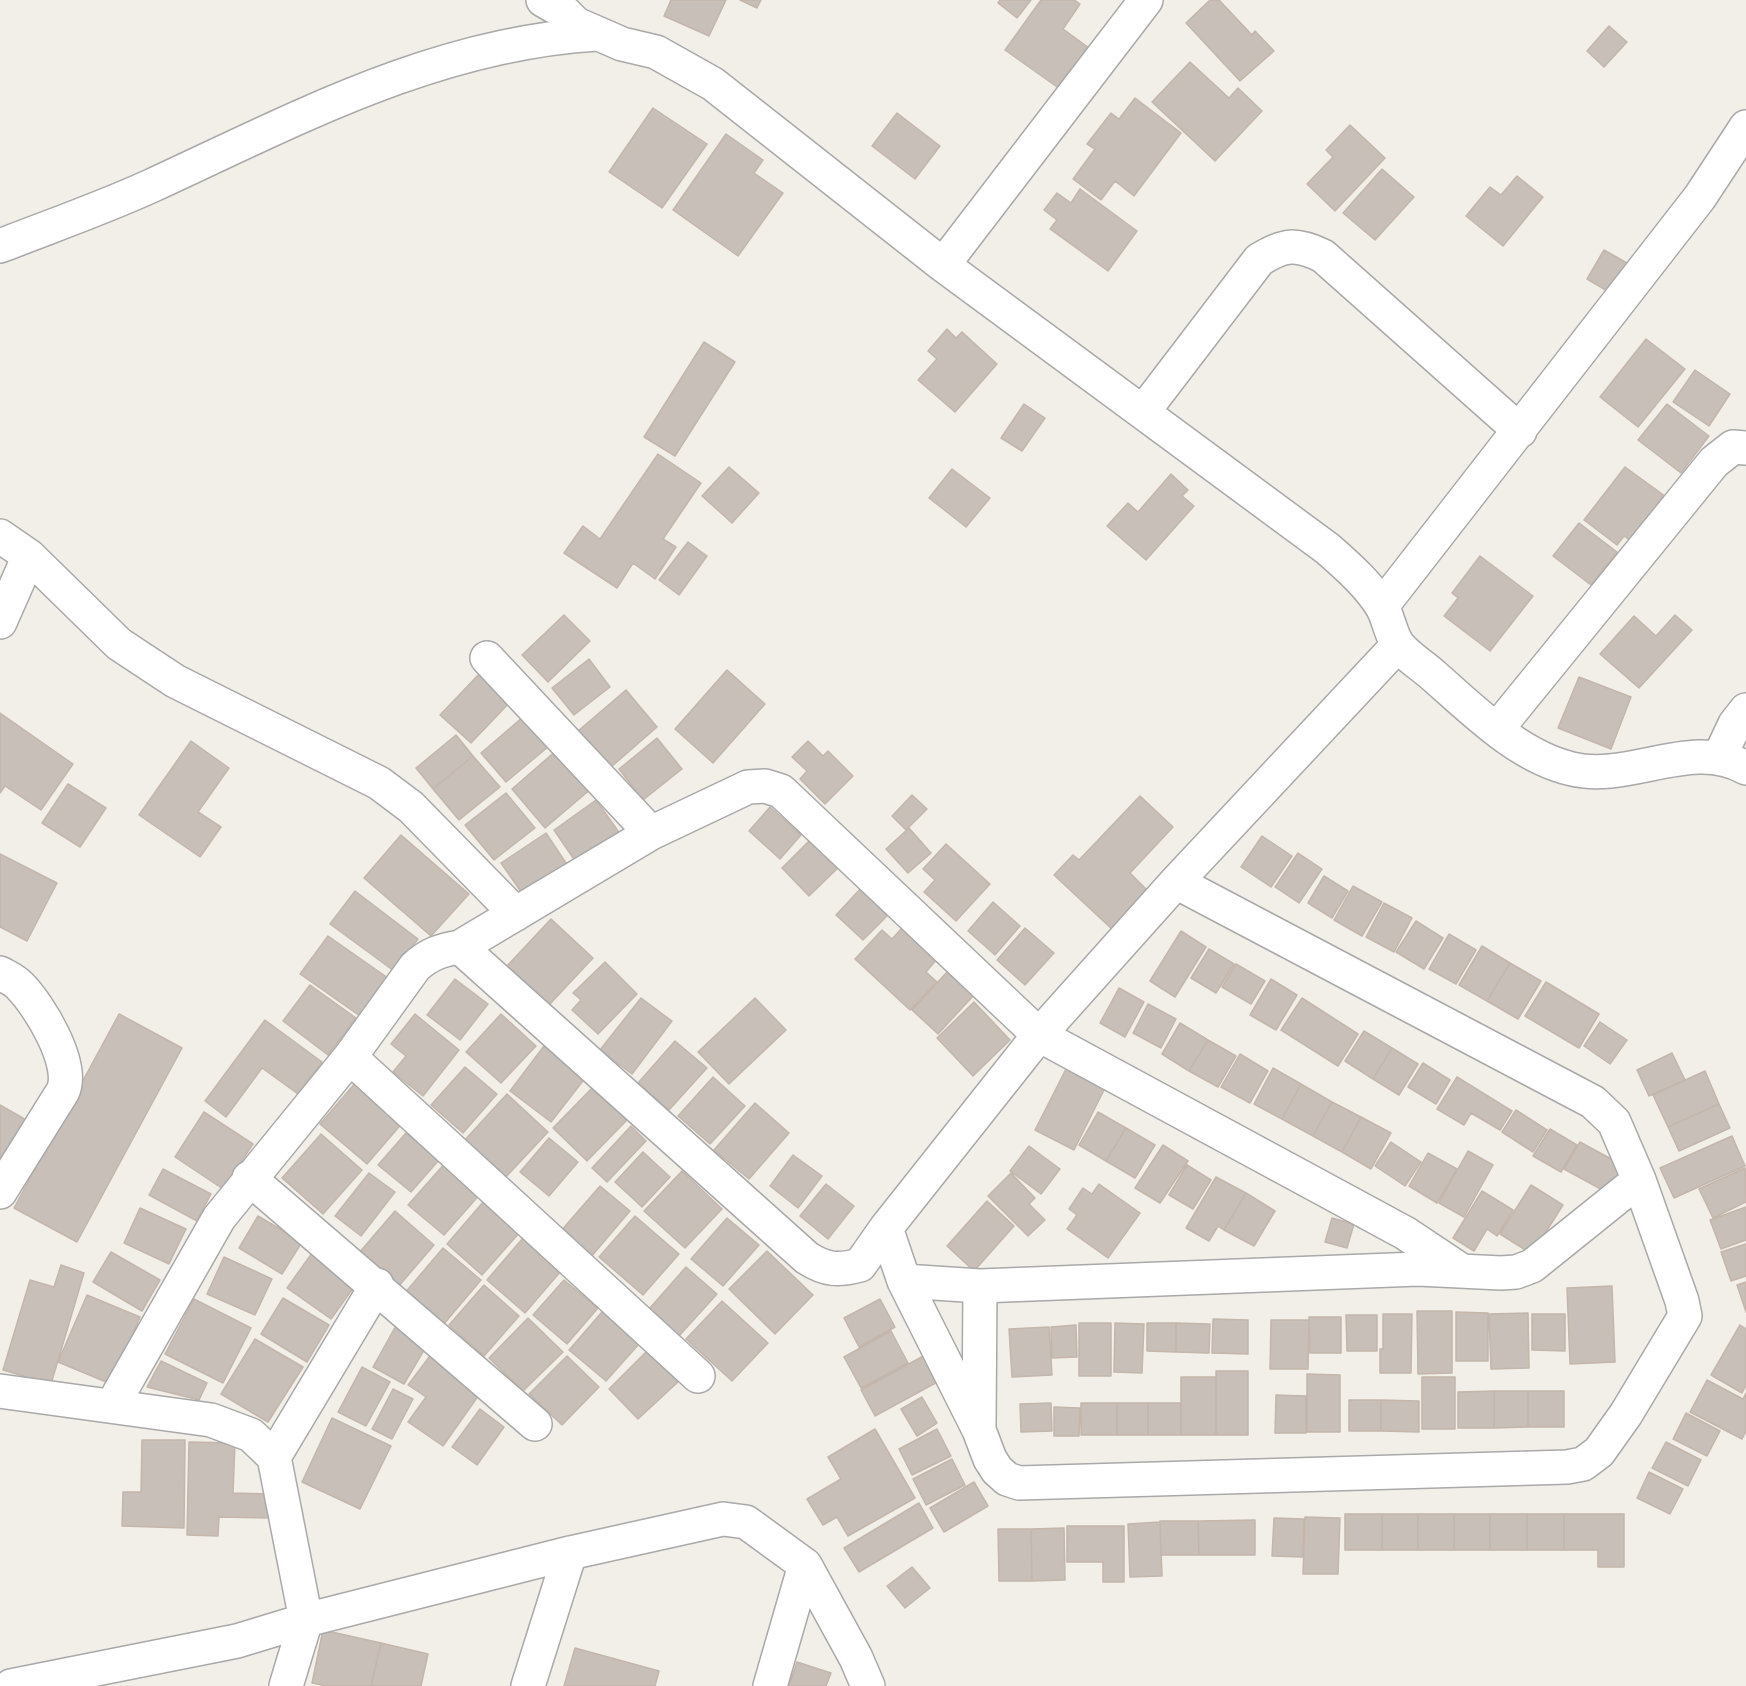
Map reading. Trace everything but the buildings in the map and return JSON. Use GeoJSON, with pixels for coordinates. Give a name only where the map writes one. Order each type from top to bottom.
{"type":"FeatureCollection","features":[{"type":"Feature","properties":{"kind":"street"},"geometry":{"type":"LineString","coordinates":[[543,0],[564,12],[576,24],[622,44],[656,52],[713,84],[943,265],[1328,549],[1352,570],[1382,606],[1398,645],[1497,729],[1536,756],[1573,770],[1596,772],[1686,759],[1732,763],[1735,724],[1746,710]]}},
{"type":"Feature","properties":{"kind":"street"},"geometry":{"type":"LineString","coordinates":[[943,265],[1146,0]]}},
{"type":"Feature","properties":{"kind":"street"},"geometry":{"type":"LineString","coordinates":[[0,246],[150,187],[282,124],[388,80],[508,44],[548,36],[598,33]]}},
{"type":"Feature","properties":{"kind":"street"},"geometry":{"type":"LineString","coordinates":[[1382,606],[1700,197],[1746,127]]}},
{"type":"Feature","properties":{"kind":"street"},"geometry":{"type":"LineString","coordinates":[[1143,412],[1259,260],[1275,250],[1305,247],[1323,256],[1520,431]]}},
{"type":"Feature","properties":{"kind":"street"},"geometry":{"type":"LineString","coordinates":[[1497,729],[1714,462],[1733,447],[1746,448]]}},
{"type":"Feature","properties":{"kind":"street"},"geometry":{"type":"LineString","coordinates":[[0,536],[29,556],[119,644],[175,681],[379,783],[418,813],[516,914]]}},
{"type":"Feature","properties":{"kind":"street"},"geometry":{"type":"LineString","coordinates":[[0,622],[29,556]]}},
{"type":"Feature","properties":{"kind":"street"},"geometry":{"type":"LineString","coordinates":[[460,947],[807,1258],[823,1268],[834,1270],[860,1265],[886,1228],[1039,1035],[1176,882],[1398,645]]}},
{"type":"Feature","properties":{"kind":"street"},"geometry":{"type":"LineString","coordinates":[[487,658],[651,833]]}},
{"type":"Feature","properties":{"kind":"street"},"geometry":{"type":"LineString","coordinates":[[112,1406],[219,1218],[249,1178],[350,1057],[415,967],[427,956],[460,947],[651,833],[748,787],[765,786],[781,792],[1039,1035],[1405,1233],[1462,1271]]}},
{"type":"Feature","properties":{"kind":"street"},"geometry":{"type":"LineString","coordinates":[[886,1228],[904,1281],[997,1470],[1019,1484],[1567,1467],[1583,1464],[1599,1452],[1626,1414],[1685,1316],[1682,1301],[1639,1180],[1614,1122],[1593,1101],[1176,882]]}},
{"type":"Feature","properties":{"kind":"street"},"geometry":{"type":"LineString","coordinates":[[0,973],[22,988],[56,1042],[66,1067],[67,1083],[0,1192]]}},
{"type":"Feature","properties":{"kind":"street"},"geometry":{"type":"LineString","coordinates":[[350,1057],[698,1376]]}},
{"type":"Feature","properties":{"kind":"street"},"geometry":{"type":"LineString","coordinates":[[249,1178],[377,1285],[535,1424]]}},
{"type":"Feature","properties":{"kind":"street"},"geometry":{"type":"LineString","coordinates":[[904,1281],[980,1286],[1418,1269],[1501,1273],[1532,1266],[1639,1180]]}},
{"type":"Feature","properties":{"kind":"street"},"geometry":{"type":"LineString","coordinates":[[274,1457],[377,1285]]}},
{"type":"Feature","properties":{"kind":"street"},"geometry":{"type":"LineString","coordinates":[[979,1430],[980,1286]]}},
{"type":"Feature","properties":{"kind":"street"},"geometry":{"type":"LineString","coordinates":[[0,1391],[211,1420],[251,1435],[274,1457],[306,1620],[286,1686]]}},
{"type":"Feature","properties":{"kind":"street"},"geometry":{"type":"LineString","coordinates":[[11,1686],[237,1641],[306,1620],[570,1553],[723,1519],[746,1522],[804,1565],[856,1658],[867,1686]]}},
{"type":"Feature","properties":{"kind":"street"},"geometry":{"type":"LineString","coordinates":[[528,1686],[570,1553]]}},
{"type":"Feature","properties":{"kind":"street"},"geometry":{"type":"LineString","coordinates":[[770,1686],[804,1565]]}}]}
